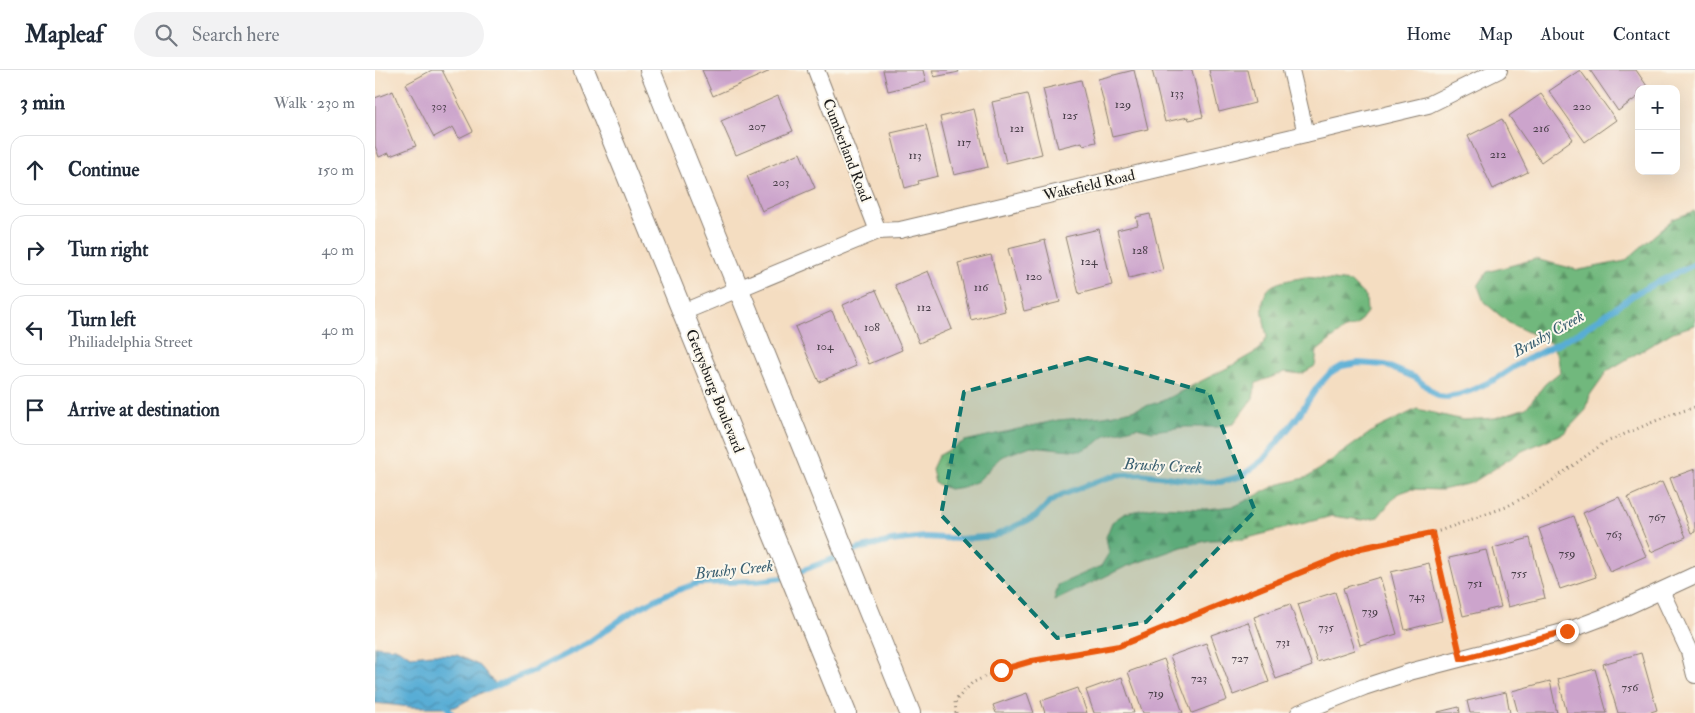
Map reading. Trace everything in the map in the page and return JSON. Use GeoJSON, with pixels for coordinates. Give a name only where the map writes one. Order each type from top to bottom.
{"type":"FeatureCollection","features":[{"type":"Feature","properties":{"kind":"street","name":"Gettysburg Boulevard"},"geometry":{"type":"LineString","coordinates":[[584,70],[844,708]]}},
{"type":"Feature","properties":{"kind":"street"},"geometry":{"type":"LineString","coordinates":[[650,70],[911,713]]}},
{"type":"Feature","properties":{"kind":"street","name":"Cumberland Road"},"geometry":{"type":"LineString","coordinates":[[816,70],[878,231]]}},
{"type":"Feature","properties":{"kind":"street"},"geometry":{"type":"LineString","coordinates":[[1291,70],[1306,134]]}},
{"type":"Feature","properties":{"kind":"street","name":"Wakefield Road"},"geometry":{"type":"LineString","coordinates":[[683,312],[878,231],[900,230],[1428,105],[1467,88],[1499,70]]}},
{"type":"Feature","properties":{"kind":"street"},"geometry":{"type":"LineString","coordinates":[[1299,713],[1413,671],[1567,631],[1604,617],[1695,575]]}},
{"type":"Feature","properties":{"kind":"street"},"geometry":{"type":"LineString","coordinates":[[1661,591],[1689,651],[1695,675]]}},
{"type":"Feature","properties":{"kind":"path"},"geometry":{"type":"LineString","coordinates":[[956,713],[955,701],[972,683],[1001,670],[1032,661],[1119,646],[1361,548],[1432,533],[1506,507],[1546,485],[1603,443],[1667,416],[1695,407]]}},
{"type":"Feature","properties":{"kind":"path"},"geometry":{"type":"LineString","coordinates":[[1432,533],[1461,659]]}},
{"type":"Feature","properties":{"kind":"highlighted area"},"geometry":{"type":"Polygon","coordinates":[[[1088,358],[1209,393],[1255,511],[1146,622],[1057,638],[941,515],[964,392],[1088,358]]]}},
{"type":"Feature","properties":{"kind":"green space"},"geometry":{"type":"Polygon","coordinates":[[[1695,211],[1695,325],[1673,332],[1607,371],[1590,395],[1586,410],[1564,433],[1522,451],[1472,483],[1442,490],[1411,489],[1397,494],[1378,517],[1362,520],[1332,516],[1244,539],[1210,540],[1182,547],[1125,567],[1054,601],[1058,585],[1101,566],[1109,553],[1106,537],[1112,522],[1125,513],[1156,507],[1205,509],[1235,506],[1277,485],[1308,477],[1374,430],[1417,409],[1463,420],[1495,418],[1526,408],[1545,384],[1560,372],[1558,357],[1551,343],[1509,323],[1484,302],[1478,286],[1487,272],[1535,259],[1579,270],[1625,261],[1673,219],[1695,211]]]}},
{"type":"Feature","properties":{"kind":"green space"},"geometry":{"type":"Polygon","coordinates":[[[1305,277],[1351,282],[1366,297],[1367,312],[1357,325],[1343,330],[1317,351],[1315,366],[1301,374],[1285,372],[1256,383],[1253,398],[1233,424],[1218,427],[1184,427],[1152,431],[1137,427],[1106,435],[1094,445],[1080,451],[1031,446],[1001,457],[978,481],[964,487],[949,489],[935,483],[932,469],[938,456],[965,441],[1058,420],[1104,416],[1133,410],[1162,401],[1231,366],[1259,350],[1267,337],[1263,314],[1266,292],[1278,283],[1305,277]]]}},
{"type":"Feature","properties":{"kind":"water"},"geometry":{"type":"Polygon","coordinates":[[[375,646],[395,648],[411,656],[433,654],[457,655],[480,666],[496,685],[455,707],[411,707],[375,703],[375,646]]]}},
{"type":"Feature","properties":{"kind":"building"},"geometry":{"type":"Polygon","coordinates":[[[432,70],[442,70],[473,131],[459,138],[453,127],[434,137],[406,84],[432,70]]]}},
{"type":"Feature","properties":{"kind":"building"},"geometry":{"type":"Polygon","coordinates":[[[702,70],[768,70],[768,72],[713,96],[702,70]]]}},
{"type":"Feature","properties":{"kind":"building"},"geometry":{"type":"Polygon","coordinates":[[[883,70],[923,70],[926,82],[888,91],[883,70]]]}},
{"type":"Feature","properties":{"kind":"building"},"geometry":{"type":"Polygon","coordinates":[[[932,70],[958,70],[959,72],[934,77],[932,70]]]}},
{"type":"Feature","properties":{"kind":"building"},"geometry":{"type":"Polygon","coordinates":[[[1134,70],[1148,129],[1112,137],[1098,79],[1134,70]]]}},
{"type":"Feature","properties":{"kind":"building"},"geometry":{"type":"Polygon","coordinates":[[[1152,70],[1192,70],[1203,117],[1189,120],[1188,117],[1165,122],[1152,70]]]}},
{"type":"Feature","properties":{"kind":"building"},"geometry":{"type":"Polygon","coordinates":[[[1209,70],[1247,70],[1255,103],[1219,112],[1209,70]]]}},
{"type":"Feature","properties":{"kind":"building"},"geometry":{"type":"Polygon","coordinates":[[[1580,70],[1616,120],[1585,142],[1549,91],[1580,70]]]}},
{"type":"Feature","properties":{"kind":"building"},"geometry":{"type":"Polygon","coordinates":[[[1590,70],[1636,70],[1646,85],[1635,85],[1635,99],[1618,111],[1590,70]]]}},
{"type":"Feature","properties":{"kind":"building"},"geometry":{"type":"Polygon","coordinates":[[[1081,80],[1096,142],[1083,145],[1082,142],[1058,148],[1043,89],[1081,80]]]}},
{"type":"Feature","properties":{"kind":"building"},"geometry":{"type":"Polygon","coordinates":[[[393,91],[416,146],[390,156],[389,153],[379,157],[375,146],[375,98],[393,91]]]}},
{"type":"Feature","properties":{"kind":"building"},"geometry":{"type":"Polygon","coordinates":[[[1027,94],[1042,154],[1006,163],[992,102],[1027,94]]]}},
{"type":"Feature","properties":{"kind":"building"},"geometry":{"type":"Polygon","coordinates":[[[1541,94],[1573,139],[1541,162],[1509,116],[1541,94]]]}},
{"type":"Feature","properties":{"kind":"building"},"geometry":{"type":"Polygon","coordinates":[[[778,96],[793,131],[736,155],[721,121],[778,96]]]}},
{"type":"Feature","properties":{"kind":"building"},"geometry":{"type":"Polygon","coordinates":[[[974,109],[988,167],[954,175],[940,117],[974,109]]]}},
{"type":"Feature","properties":{"kind":"building"},"geometry":{"type":"Polygon","coordinates":[[[1502,119],[1528,172],[1493,189],[1468,136],[1502,119]]]}},
{"type":"Feature","properties":{"kind":"building"},"geometry":{"type":"Polygon","coordinates":[[[926,125],[938,176],[918,181],[919,184],[905,188],[891,133],[926,125]]]}},
{"type":"Feature","properties":{"kind":"building"},"geometry":{"type":"Polygon","coordinates":[[[800,153],[815,188],[762,211],[747,176],[800,153]]]}},
{"type":"Feature","properties":{"kind":"building"},"geometry":{"type":"Polygon","coordinates":[[[1150,214],[1163,270],[1129,278],[1117,230],[1138,225],[1136,217],[1150,214]]]}},
{"type":"Feature","properties":{"kind":"building"},"geometry":{"type":"Polygon","coordinates":[[[1099,229],[1112,285],[1079,294],[1065,237],[1099,229]]]}},
{"type":"Feature","properties":{"kind":"building"},"geometry":{"type":"Polygon","coordinates":[[[1045,240],[1060,302],[1024,311],[1008,249],[1045,240]]]}},
{"type":"Feature","properties":{"kind":"building"},"geometry":{"type":"Polygon","coordinates":[[[991,255],[1005,311],[971,320],[958,263],[991,255]]]}},
{"type":"Feature","properties":{"kind":"building"},"geometry":{"type":"Polygon","coordinates":[[[928,271],[952,329],[919,343],[895,285],[928,271]]]}},
{"type":"Feature","properties":{"kind":"building"},"geometry":{"type":"Polygon","coordinates":[[[876,290],[902,350],[869,364],[843,305],[876,290]]]}},
{"type":"Feature","properties":{"kind":"building"},"geometry":{"type":"Polygon","coordinates":[[[832,311],[856,366],[819,382],[795,327],[832,311]]]}},
{"type":"Feature","properties":{"kind":"building"},"geometry":{"type":"Polygon","coordinates":[[[1695,469],[1695,532],[1691,533],[1670,478],[1695,469]]]}},
{"type":"Feature","properties":{"kind":"building"},"geometry":{"type":"Polygon","coordinates":[[[1662,482],[1686,537],[1651,552],[1628,497],[1662,482]]]}},
{"type":"Feature","properties":{"kind":"building"},"geometry":{"type":"Polygon","coordinates":[[[1619,497],[1646,556],[1610,572],[1583,513],[1619,497]]]}},
{"type":"Feature","properties":{"kind":"building"},"geometry":{"type":"Polygon","coordinates":[[[1574,516],[1596,577],[1560,589],[1539,529],[1574,516]]]}},
{"type":"Feature","properties":{"kind":"building"},"geometry":{"type":"Polygon","coordinates":[[[1530,538],[1545,598],[1508,607],[1493,548],[1530,538]]]}},
{"type":"Feature","properties":{"kind":"building"},"geometry":{"type":"Polygon","coordinates":[[[1486,550],[1501,607],[1463,616],[1449,558],[1486,550]]]}},
{"type":"Feature","properties":{"kind":"building"},"geometry":{"type":"Polygon","coordinates":[[[1429,563],[1442,621],[1405,630],[1391,572],[1429,563]]]}},
{"type":"Feature","properties":{"kind":"building"},"geometry":{"type":"Polygon","coordinates":[[[1380,577],[1397,634],[1360,645],[1343,588],[1380,577]]]}},
{"type":"Feature","properties":{"kind":"building"},"geometry":{"type":"Polygon","coordinates":[[[1335,592],[1354,650],[1317,662],[1298,604],[1335,592]]]}},
{"type":"Feature","properties":{"kind":"building"},"geometry":{"type":"Polygon","coordinates":[[[1290,604],[1312,666],[1276,679],[1254,617],[1290,604]]]}},
{"type":"Feature","properties":{"kind":"building"},"geometry":{"type":"Polygon","coordinates":[[[1248,622],[1269,682],[1233,695],[1211,635],[1248,622]]]}},
{"type":"Feature","properties":{"kind":"building"},"geometry":{"type":"Polygon","coordinates":[[[1206,643],[1227,700],[1192,713],[1170,656],[1206,643]]]}},
{"type":"Feature","properties":{"kind":"building"},"geometry":{"type":"Polygon","coordinates":[[[1641,653],[1657,710],[1648,713],[1618,713],[1603,664],[1641,653]]]}},
{"type":"Feature","properties":{"kind":"building"},"geometry":{"type":"Polygon","coordinates":[[[1164,659],[1183,713],[1143,713],[1128,672],[1164,659]]]}},
{"type":"Feature","properties":{"kind":"building"},"geometry":{"type":"Polygon","coordinates":[[[1595,669],[1607,713],[1567,713],[1558,679],[1595,669]]]}},
{"type":"Feature","properties":{"kind":"building"},"geometry":{"type":"Polygon","coordinates":[[[1122,677],[1134,713],[1094,713],[1086,690],[1122,677]]]}},
{"type":"Feature","properties":{"kind":"building"},"geometry":{"type":"Polygon","coordinates":[[[1550,681],[1557,713],[1518,713],[1512,691],[1550,681]]]}},
{"type":"Feature","properties":{"kind":"building"},"geometry":{"type":"Polygon","coordinates":[[[1078,688],[1087,713],[1045,713],[1041,701],[1078,688]]]}},
{"type":"Feature","properties":{"kind":"building"},"geometry":{"type":"Polygon","coordinates":[[[1506,692],[1510,713],[1470,713],[1467,701],[1506,692]]]}},
{"type":"Feature","properties":{"kind":"building"},"geometry":{"type":"Polygon","coordinates":[[[1027,693],[1034,713],[996,713],[993,705],[1027,693]]]}},
{"type":"Feature","properties":{"kind":"building"},"geometry":{"type":"Polygon","coordinates":[[[1459,707],[1460,713],[1438,713],[1438,712],[1459,707]]]}},
{"type":"Feature","properties":{"kind":"waterway","name":"Brushy Creek"},"geometry":{"type":"LineString","coordinates":[[486,690],[537,669],[586,644],[633,611],[667,594],[698,583],[782,578],[859,549],[891,541],[925,537],[960,539],[994,536],[1035,517],[1050,502],[1061,495],[1118,475],[1142,474],[1207,482],[1220,482],[1242,476],[1263,460],[1296,419],[1318,386],[1330,373],[1342,366],[1358,363],[1385,365],[1416,378],[1438,396],[1458,395],[1496,379],[1520,363],[1580,332],[1638,292],[1695,264]]}},
{"type":"Feature","properties":{"kind":"waterway"},"geometry":{"type":"LineString","coordinates":[[443,702],[451,713]]}},
{"type":"Feature","properties":{"kind":"route"},"geometry":{"type":"LineString","coordinates":[[1001,670],[1071,653],[1119,646],[1361,548],[1432,533],[1461,659],[1567,631]]}}]}
